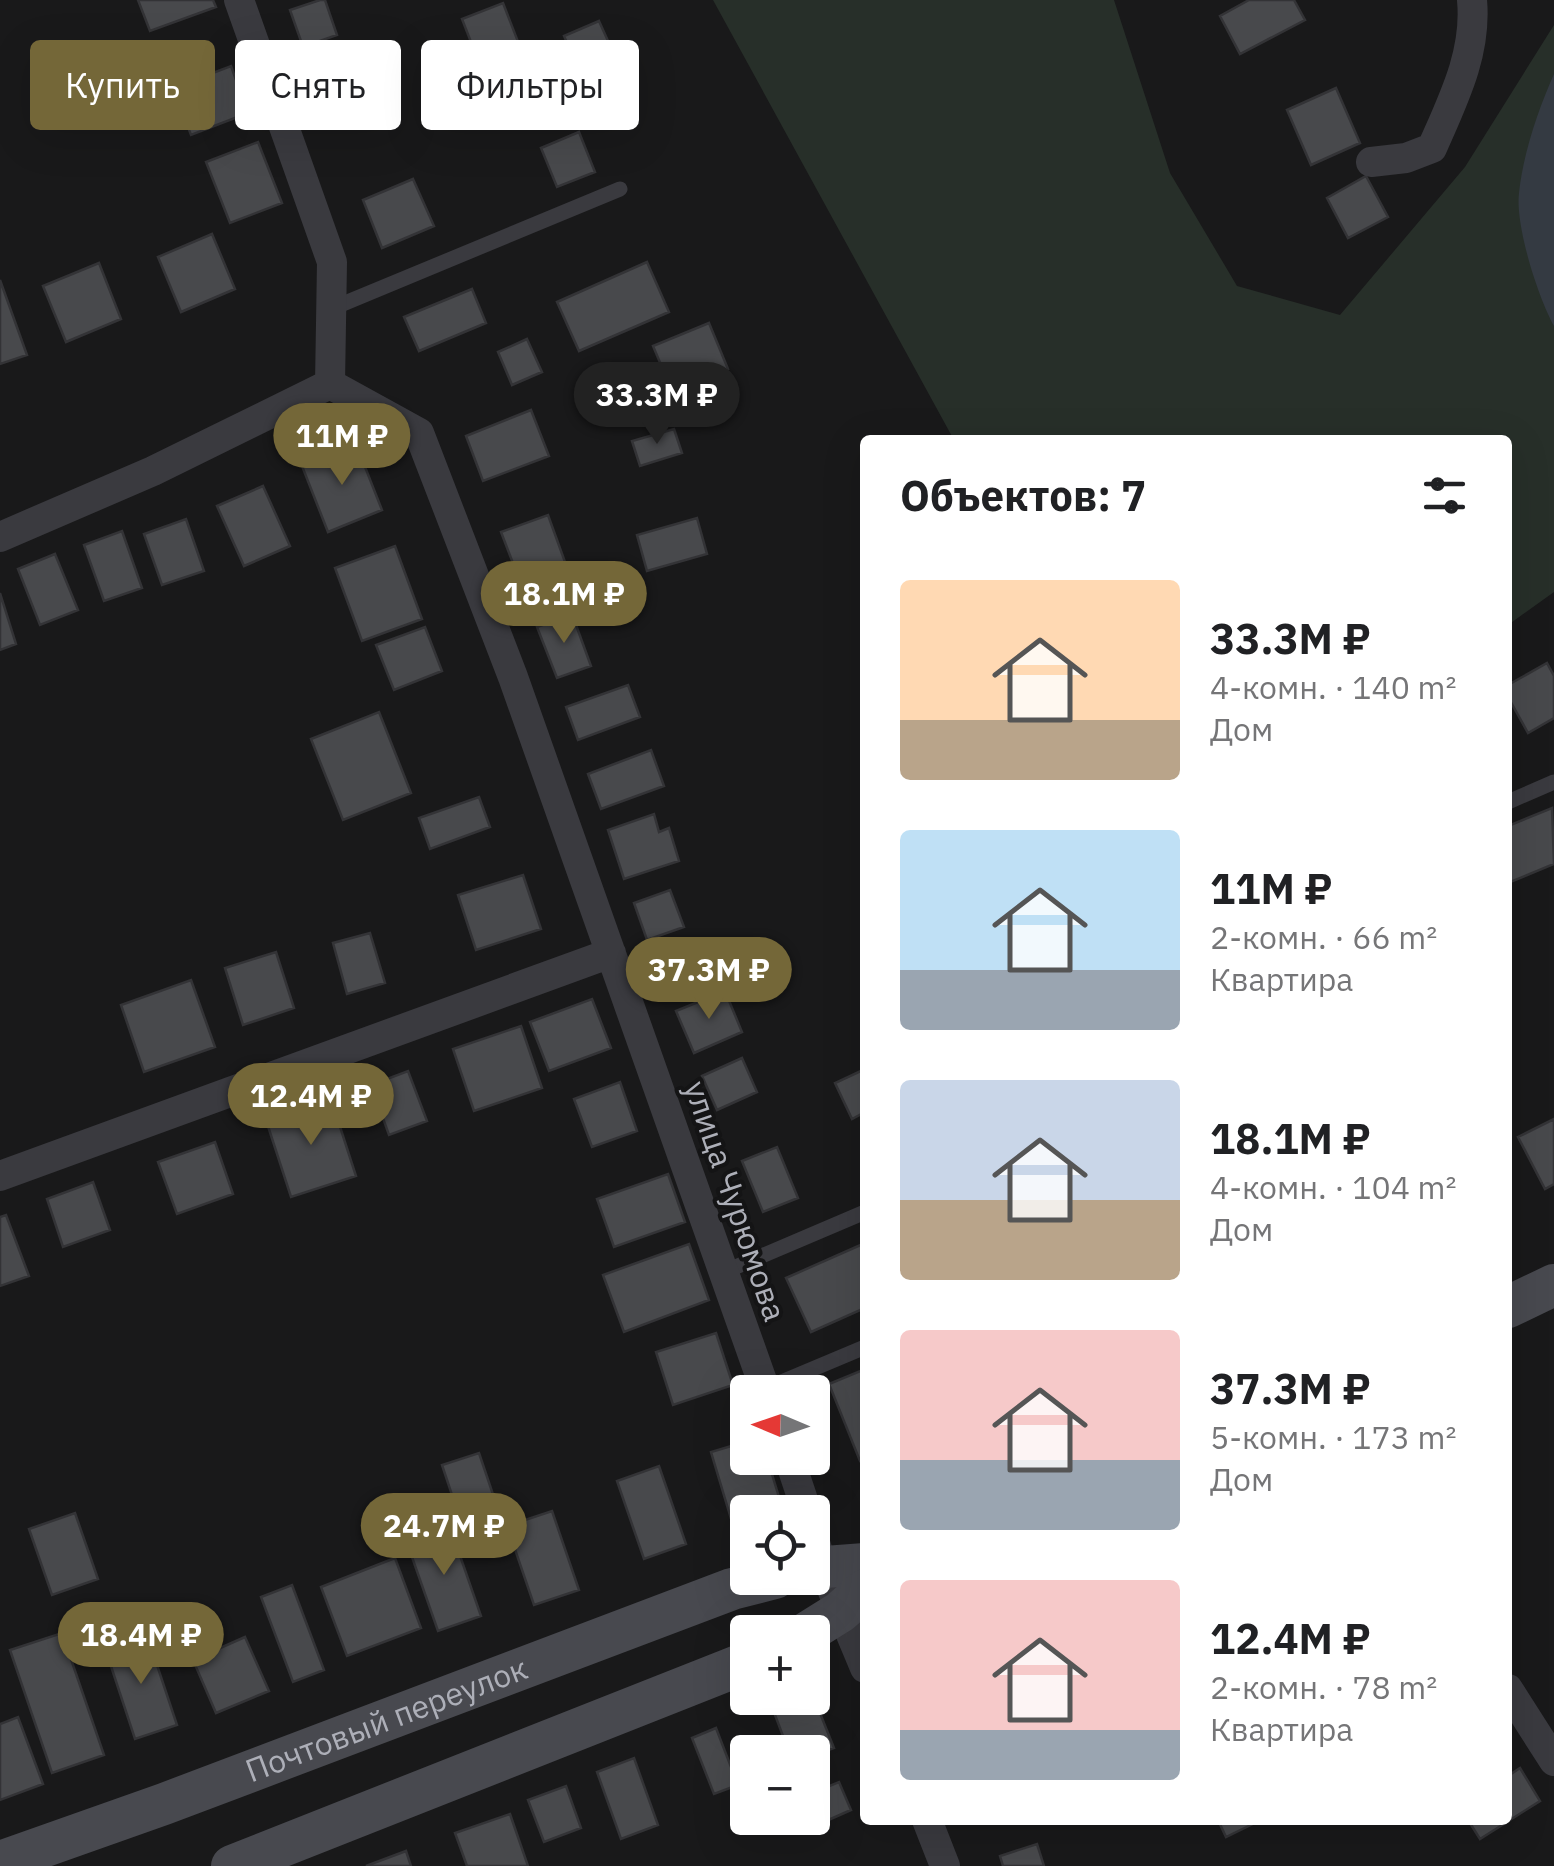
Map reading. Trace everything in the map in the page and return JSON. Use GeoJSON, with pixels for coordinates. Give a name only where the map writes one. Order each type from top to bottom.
{"type":"FeatureCollection","features":[{"type":"Feature","properties":{"kind":"street"},"geometry":{"type":"LineString","coordinates":[[0,537],[152,471],[330,384],[332,262],[239,0]]}},
{"type":"Feature","properties":{"kind":"street"},"geometry":{"type":"LineString","coordinates":[[1372,162],[1406,158],[1432,148],[1469,57],[1475,27],[1472,0]]}},
{"type":"Feature","properties":{"kind":"street","name":"улица Чурюмова"},"geometry":{"type":"LineString","coordinates":[[330,384],[419,432],[514,677],[759,1375]]}},
{"type":"Feature","properties":{"kind":"street"},"geometry":{"type":"LineString","coordinates":[[0,1176],[610,952]]}},
{"type":"Feature","properties":{"kind":"street"},"geometry":{"type":"LineString","coordinates":[[1512,1305],[1554,1286]]}},
{"type":"Feature","properties":{"kind":"street"},"geometry":{"type":"LineString","coordinates":[[830,1558],[860,1563]]}},
{"type":"Feature","properties":{"kind":"street","name":"Почтовый переулок"},"geometry":{"type":"LineString","coordinates":[[0,1862],[730,1590]]}},
{"type":"Feature","properties":{"kind":"street"},"geometry":{"type":"LineString","coordinates":[[838,1612],[860,1658]]}},
{"type":"Feature","properties":{"kind":"street"},"geometry":{"type":"LineString","coordinates":[[232,1866],[730,1669]]}},
{"type":"Feature","properties":{"kind":"street"},"geometry":{"type":"LineString","coordinates":[[1512,1695],[1554,1761]]}},
{"type":"Feature","properties":{"kind":"street"},"geometry":{"type":"LineString","coordinates":[[929,1825],[946,1866]]}},
{"type":"Feature","properties":{"kind":"lane"},"geometry":{"type":"LineString","coordinates":[[333,308],[620,189]]}},
{"type":"Feature","properties":{"kind":"lane"},"geometry":{"type":"LineString","coordinates":[[1512,800],[1554,782]]}},
{"type":"Feature","properties":{"kind":"lane"},"geometry":{"type":"LineString","coordinates":[[724,1272],[860,1214]]}},
{"type":"Feature","properties":{"kind":"lane"},"geometry":{"type":"LineString","coordinates":[[801,1375],[860,1349]]}},
{"type":"Feature","properties":{"kind":"shaded area"},"geometry":{"type":"Polygon","coordinates":[[[713,0],[1114,0],[1170,173],[1237,286],[1340,315],[1465,167],[1554,25],[1554,592],[1512,622],[1512,435],[951,435],[713,0]]]}},
{"type":"Feature","properties":{"kind":"shaded area"},"geometry":{"type":"Polygon","coordinates":[[[1554,74],[1554,326],[1529,261],[1519,193],[1537,117],[1554,74]]]}},
{"type":"Feature","properties":{"kind":"building"},"geometry":{"type":"Polygon","coordinates":[[[138,0],[213,0],[216,7],[150,31],[138,0]]]}},
{"type":"Feature","properties":{"kind":"building"},"geometry":{"type":"Polygon","coordinates":[[[325,0],[337,35],[323,40],[301,40],[290,10],[325,0]]]}},
{"type":"Feature","properties":{"kind":"building"},"geometry":{"type":"Polygon","coordinates":[[[1249,0],[1294,0],[1305,20],[1240,54],[1220,16],[1249,0]]]}},
{"type":"Feature","properties":{"kind":"building"},"geometry":{"type":"Polygon","coordinates":[[[503,3],[517,40],[470,40],[462,19],[503,3]]]}},
{"type":"Feature","properties":{"kind":"building"},"geometry":{"type":"Polygon","coordinates":[[[599,21],[608,40],[566,40],[564,36],[599,21]]]}},
{"type":"Feature","properties":{"kind":"building"},"geometry":{"type":"Polygon","coordinates":[[[231,66],[235,77],[235,118],[215,126],[215,72],[231,66]]]}},
{"type":"Feature","properties":{"kind":"building"},"geometry":{"type":"Polygon","coordinates":[[[1336,88],[1360,143],[1311,165],[1287,110],[1336,88]]]}},
{"type":"Feature","properties":{"kind":"building"},"geometry":{"type":"Polygon","coordinates":[[[579,132],[595,172],[557,187],[541,148],[579,132]]]}},
{"type":"Feature","properties":{"kind":"building"},"geometry":{"type":"Polygon","coordinates":[[[258,142],[282,203],[230,223],[206,162],[258,142]]]}},
{"type":"Feature","properties":{"kind":"building"},"geometry":{"type":"Polygon","coordinates":[[[1366,176],[1388,217],[1348,238],[1327,198],[1366,176]]]}},
{"type":"Feature","properties":{"kind":"building"},"geometry":{"type":"Polygon","coordinates":[[[413,179],[434,226],[382,248],[363,200],[413,179]]]}},
{"type":"Feature","properties":{"kind":"building"},"geometry":{"type":"Polygon","coordinates":[[[212,234],[235,289],[181,312],[158,257],[212,234]]]}},
{"type":"Feature","properties":{"kind":"building"},"geometry":{"type":"Polygon","coordinates":[[[647,262],[669,312],[579,351],[557,302],[647,262]]]}},
{"type":"Feature","properties":{"kind":"building"},"geometry":{"type":"Polygon","coordinates":[[[99,263],[121,319],[66,342],[43,286],[99,263]]]}},
{"type":"Feature","properties":{"kind":"building"},"geometry":{"type":"Polygon","coordinates":[[[0,280],[27,355],[0,364],[0,280]]]}},
{"type":"Feature","properties":{"kind":"building"},"geometry":{"type":"Polygon","coordinates":[[[472,289],[486,323],[419,351],[404,317],[472,289]]]}},
{"type":"Feature","properties":{"kind":"building"},"geometry":{"type":"Polygon","coordinates":[[[709,323],[728,369],[672,391],[653,346],[709,323]]]}},
{"type":"Feature","properties":{"kind":"building"},"geometry":{"type":"Polygon","coordinates":[[[527,339],[542,372],[512,385],[498,352],[527,339]]]}},
{"type":"Feature","properties":{"kind":"building"},"geometry":{"type":"Polygon","coordinates":[[[531,410],[549,456],[483,481],[466,436],[531,410]]]}},
{"type":"Feature","properties":{"kind":"building"},"geometry":{"type":"Polygon","coordinates":[[[674,429],[682,453],[640,466],[632,441],[674,429]]]}},
{"type":"Feature","properties":{"kind":"building"},"geometry":{"type":"Polygon","coordinates":[[[356,444],[382,510],[328,532],[302,466],[356,444]]]}},
{"type":"Feature","properties":{"kind":"building"},"geometry":{"type":"Polygon","coordinates":[[[263,486],[290,546],[244,566],[217,506],[263,486]]]}},
{"type":"Feature","properties":{"kind":"building"},"geometry":{"type":"Polygon","coordinates":[[[548,515],[565,562],[519,579],[501,532],[548,515]]]}},
{"type":"Feature","properties":{"kind":"building"},"geometry":{"type":"Polygon","coordinates":[[[697,518],[707,554],[647,571],[637,535],[697,518]]]}},
{"type":"Feature","properties":{"kind":"building"},"geometry":{"type":"Polygon","coordinates":[[[186,519],[204,571],[162,585],[144,534],[186,519]]]}},
{"type":"Feature","properties":{"kind":"building"},"geometry":{"type":"Polygon","coordinates":[[[122,531],[142,588],[104,601],[84,545],[122,531]]]}},
{"type":"Feature","properties":{"kind":"building"},"geometry":{"type":"Polygon","coordinates":[[[395,546],[422,619],[362,641],[335,568],[395,546]]]}},
{"type":"Feature","properties":{"kind":"building"},"geometry":{"type":"Polygon","coordinates":[[[55,554],[78,610],[40,625],[18,569],[55,554]]]}},
{"type":"Feature","properties":{"kind":"building"},"geometry":{"type":"Polygon","coordinates":[[[0,593],[16,644],[0,650],[0,593]]]}},
{"type":"Feature","properties":{"kind":"building"},"geometry":{"type":"Polygon","coordinates":[[[572,614],[591,666],[557,678],[537,627],[572,614]]]}},
{"type":"Feature","properties":{"kind":"building"},"geometry":{"type":"Polygon","coordinates":[[[425,627],[442,671],[394,690],[376,645],[425,627]]]}},
{"type":"Feature","properties":{"kind":"building"},"geometry":{"type":"Polygon","coordinates":[[[1547,663],[1554,676],[1554,718],[1528,733],[1512,704],[1512,683],[1547,663]]]}},
{"type":"Feature","properties":{"kind":"building"},"geometry":{"type":"Polygon","coordinates":[[[628,685],[640,717],[578,740],[566,707],[628,685]]]}},
{"type":"Feature","properties":{"kind":"building"},"geometry":{"type":"Polygon","coordinates":[[[379,712],[411,793],[343,820],[311,739],[379,712]]]}},
{"type":"Feature","properties":{"kind":"building"},"geometry":{"type":"Polygon","coordinates":[[[651,750],[664,786],[601,809],[588,774],[651,750]]]}},
{"type":"Feature","properties":{"kind":"building"},"geometry":{"type":"Polygon","coordinates":[[[479,797],[490,827],[430,849],[419,818],[479,797]]]}},
{"type":"Feature","properties":{"kind":"building"},"geometry":{"type":"Polygon","coordinates":[[[1552,808],[1554,864],[1512,881],[1512,824],[1552,808]]]}},
{"type":"Feature","properties":{"kind":"building"},"geometry":{"type":"Polygon","coordinates":[[[654,814],[659,832],[669,828],[679,861],[624,879],[608,830],[654,814]]]}},
{"type":"Feature","properties":{"kind":"building"},"geometry":{"type":"Polygon","coordinates":[[[523,875],[541,929],[476,950],[458,895],[523,875]]]}},
{"type":"Feature","properties":{"kind":"building"},"geometry":{"type":"Polygon","coordinates":[[[670,890],[684,927],[647,940],[634,903],[670,890]]]}},
{"type":"Feature","properties":{"kind":"building"},"geometry":{"type":"Polygon","coordinates":[[[370,933],[385,983],[347,994],[333,943],[370,933]]]}},
{"type":"Feature","properties":{"kind":"building"},"geometry":{"type":"Polygon","coordinates":[[[276,952],[294,1008],[243,1025],[225,968],[276,952]]]}},
{"type":"Feature","properties":{"kind":"building"},"geometry":{"type":"Polygon","coordinates":[[[191,980],[215,1047],[144,1072],[121,1005],[191,980]]]}},
{"type":"Feature","properties":{"kind":"building"},"geometry":{"type":"Polygon","coordinates":[[[725,991],[742,1032],[694,1053],[676,1011],[725,991]]]}},
{"type":"Feature","properties":{"kind":"building"},"geometry":{"type":"Polygon","coordinates":[[[592,999],[611,1048],[549,1071],[530,1022],[592,999]]]}},
{"type":"Feature","properties":{"kind":"building"},"geometry":{"type":"Polygon","coordinates":[[[521,1026],[542,1088],[474,1111],[453,1049],[521,1026]]]}},
{"type":"Feature","properties":{"kind":"building"},"geometry":{"type":"Polygon","coordinates":[[[742,1058],[757,1092],[717,1110],[702,1076],[742,1058]]]}},
{"type":"Feature","properties":{"kind":"building"},"geometry":{"type":"Polygon","coordinates":[[[408,1071],[427,1121],[389,1135],[371,1085],[408,1071]]]}},
{"type":"Feature","properties":{"kind":"building"},"geometry":{"type":"Polygon","coordinates":[[[860,1071],[860,1115],[852,1119],[835,1083],[860,1071]]]}},
{"type":"Feature","properties":{"kind":"building"},"geometry":{"type":"Polygon","coordinates":[[[620,1082],[637,1131],[592,1147],[574,1099],[620,1082]]]}},
{"type":"Feature","properties":{"kind":"building"},"geometry":{"type":"Polygon","coordinates":[[[331,1099],[356,1176],[291,1197],[266,1120],[331,1099]]]}},
{"type":"Feature","properties":{"kind":"building"},"geometry":{"type":"Polygon","coordinates":[[[1554,1119],[1554,1184],[1545,1189],[1518,1137],[1554,1119]]]}},
{"type":"Feature","properties":{"kind":"building"},"geometry":{"type":"Polygon","coordinates":[[[215,1142],[233,1194],[177,1214],[158,1162],[215,1142]]]}},
{"type":"Feature","properties":{"kind":"building"},"geometry":{"type":"Polygon","coordinates":[[[777,1147],[798,1198],[763,1212],[742,1161],[777,1147]]]}},
{"type":"Feature","properties":{"kind":"building"},"geometry":{"type":"Polygon","coordinates":[[[668,1174],[685,1222],[614,1247],[597,1199],[668,1174]]]}},
{"type":"Feature","properties":{"kind":"building"},"geometry":{"type":"Polygon","coordinates":[[[93,1182],[110,1230],[63,1247],[47,1199],[93,1182]]]}},
{"type":"Feature","properties":{"kind":"building"},"geometry":{"type":"Polygon","coordinates":[[[6,1215],[29,1276],[0,1286],[0,1217],[6,1215]]]}},
{"type":"Feature","properties":{"kind":"building"},"geometry":{"type":"Polygon","coordinates":[[[689,1244],[709,1300],[624,1332],[603,1275],[689,1244]]]}},
{"type":"Feature","properties":{"kind":"building"},"geometry":{"type":"Polygon","coordinates":[[[860,1245],[860,1310],[811,1332],[786,1278],[860,1245]]]}},
{"type":"Feature","properties":{"kind":"building"},"geometry":{"type":"Polygon","coordinates":[[[716,1333],[730,1386],[673,1405],[656,1352],[716,1333]]]}},
{"type":"Feature","properties":{"kind":"building"},"geometry":{"type":"Polygon","coordinates":[[[860,1371],[860,1461],[830,1384],[860,1371]]]}},
{"type":"Feature","properties":{"kind":"building"},"geometry":{"type":"Polygon","coordinates":[[[730,1446],[730,1475],[772,1475],[778,1495],[730,1495],[730,1515],[711,1452],[730,1446]]]}},
{"type":"Feature","properties":{"kind":"building"},"geometry":{"type":"Polygon","coordinates":[[[479,1453],[504,1527],[467,1540],[442,1465],[479,1453]]]}},
{"type":"Feature","properties":{"kind":"building"},"geometry":{"type":"Polygon","coordinates":[[[659,1466],[686,1544],[644,1559],[617,1481],[659,1466]]]}},
{"type":"Feature","properties":{"kind":"building"},"geometry":{"type":"Polygon","coordinates":[[[552,1511],[579,1590],[534,1605],[507,1526],[552,1511]]]}},
{"type":"Feature","properties":{"kind":"building"},"geometry":{"type":"Polygon","coordinates":[[[75,1513],[98,1579],[52,1595],[29,1529],[75,1513]]]}},
{"type":"Feature","properties":{"kind":"building"},"geometry":{"type":"Polygon","coordinates":[[[449,1524],[481,1616],[438,1631],[406,1540],[449,1524]]]}},
{"type":"Feature","properties":{"kind":"building"},"geometry":{"type":"Polygon","coordinates":[[[395,1558],[421,1628],[347,1656],[321,1587],[395,1558]]]}},
{"type":"Feature","properties":{"kind":"building"},"geometry":{"type":"Polygon","coordinates":[[[292,1585],[324,1670],[293,1682],[261,1597],[292,1585]]]}},
{"type":"Feature","properties":{"kind":"building"},"geometry":{"type":"Polygon","coordinates":[[[62,1633],[104,1755],[52,1773],[10,1650],[62,1633]]]}},
{"type":"Feature","properties":{"kind":"building"},"geometry":{"type":"Polygon","coordinates":[[[147,1635],[177,1725],[135,1739],[105,1648],[147,1635]]]}},
{"type":"Feature","properties":{"kind":"building"},"geometry":{"type":"Polygon","coordinates":[[[245,1637],[269,1691],[216,1713],[193,1660],[245,1637]]]}},
{"type":"Feature","properties":{"kind":"building"},"geometry":{"type":"Polygon","coordinates":[[[775,1715],[821,1715],[829,1735],[783,1735],[775,1715]]]}},
{"type":"Feature","properties":{"kind":"building"},"geometry":{"type":"Polygon","coordinates":[[[18,1717],[43,1784],[0,1800],[0,1724],[18,1717]]]}},
{"type":"Feature","properties":{"kind":"building"},"geometry":{"type":"Polygon","coordinates":[[[716,1728],[730,1764],[730,1788],[714,1794],[692,1738],[716,1728]]]}},
{"type":"Feature","properties":{"kind":"building"},"geometry":{"type":"Polygon","coordinates":[[[634,1758],[658,1825],[621,1839],[597,1772],[634,1758]]]}},
{"type":"Feature","properties":{"kind":"building"},"geometry":{"type":"Polygon","coordinates":[[[1520,1768],[1540,1801],[1512,1819],[1512,1773],[1520,1768]]]}},
{"type":"Feature","properties":{"kind":"building"},"geometry":{"type":"Polygon","coordinates":[[[839,1782],[851,1810],[830,1819],[830,1786],[839,1782]]]}},
{"type":"Feature","properties":{"kind":"building"},"geometry":{"type":"Polygon","coordinates":[[[566,1786],[581,1828],[544,1842],[528,1800],[566,1786]]]}},
{"type":"Feature","properties":{"kind":"building"},"geometry":{"type":"Polygon","coordinates":[[[510,1814],[528,1866],[467,1866],[455,1833],[510,1814]]]}},
{"type":"Feature","properties":{"kind":"building"},"geometry":{"type":"Polygon","coordinates":[[[1220,1825],[1251,1825],[1226,1837],[1220,1825]]]}},
{"type":"Feature","properties":{"kind":"building"},"geometry":{"type":"Polygon","coordinates":[[[1471,1825],[1502,1825],[1480,1839],[1471,1825]]]}},
{"type":"Feature","properties":{"kind":"building"},"geometry":{"type":"Polygon","coordinates":[[[1037,1844],[1044,1866],[1003,1866],[1000,1856],[1037,1844]]]}},
{"type":"Feature","properties":{"kind":"building"},"geometry":{"type":"Polygon","coordinates":[[[406,1851],[411,1866],[366,1866],[406,1851]]]}}]}
